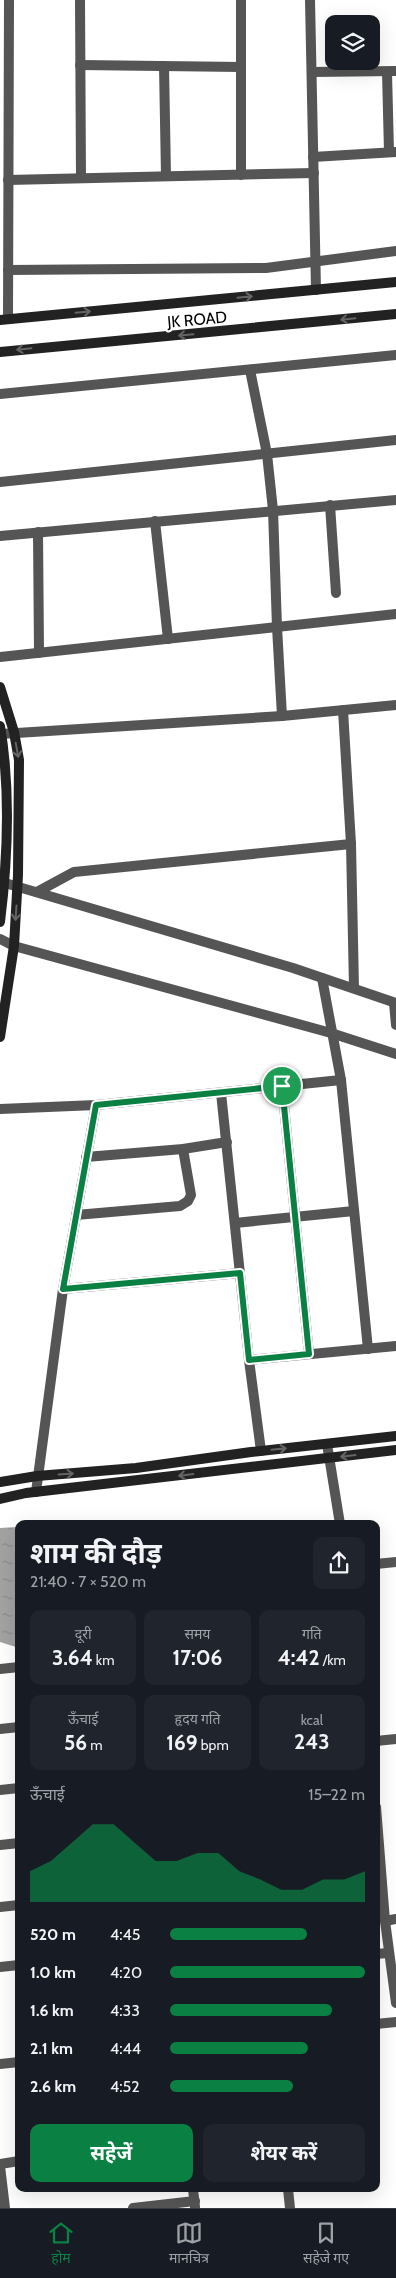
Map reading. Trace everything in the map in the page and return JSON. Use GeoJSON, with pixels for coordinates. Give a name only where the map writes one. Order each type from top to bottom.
{"type":"FeatureCollection","features":[{"type":"Feature","properties":{"kind":"street"},"geometry":{"type":"LineString","coordinates":[[4,319],[8,270],[9,0]]}},
{"type":"Feature","properties":{"kind":"street"},"geometry":{"type":"LineString","coordinates":[[80,0],[81,178]]}},
{"type":"Feature","properties":{"kind":"street"},"geometry":{"type":"LineString","coordinates":[[241,0],[241,174]]}},
{"type":"Feature","properties":{"kind":"street"},"geometry":{"type":"LineString","coordinates":[[310,0],[316,290]]}},
{"type":"Feature","properties":{"kind":"street"},"geometry":{"type":"LineString","coordinates":[[80,65],[241,67]]}},
{"type":"Feature","properties":{"kind":"street"},"geometry":{"type":"LineString","coordinates":[[164,66],[166,176]]}},
{"type":"Feature","properties":{"kind":"street"},"geometry":{"type":"LineString","coordinates":[[312,72],[392,72],[392,152],[313,157]]}},
{"type":"Feature","properties":{"kind":"street"},"geometry":{"type":"LineString","coordinates":[[8,180],[314,173]]}},
{"type":"Feature","properties":{"kind":"street"},"geometry":{"type":"LineString","coordinates":[[8,270],[266,268],[396,251]]}},
{"type":"Feature","properties":{"kind":"street","name":"JK ROAD"},"geometry":{"type":"LineString","coordinates":[[4,319],[396,282]]}},
{"type":"Feature","properties":{"kind":"street","name":"JK ROAD"},"geometry":{"type":"LineString","coordinates":[[0,352],[396,314]]}},
{"type":"Feature","properties":{"kind":"street"},"geometry":{"type":"LineString","coordinates":[[0,394],[396,355]]}},
{"type":"Feature","properties":{"kind":"street"},"geometry":{"type":"LineString","coordinates":[[250,370],[267,454],[273,510],[282,716]]}},
{"type":"Feature","properties":{"kind":"street"},"geometry":{"type":"LineString","coordinates":[[0,482],[396,440]]}},
{"type":"Feature","properties":{"kind":"street"},"geometry":{"type":"LineString","coordinates":[[0,536],[396,500]]}},
{"type":"Feature","properties":{"kind":"street"},"geometry":{"type":"LineString","coordinates":[[330,505],[336,593]]}},
{"type":"Feature","properties":{"kind":"street"},"geometry":{"type":"LineString","coordinates":[[155,521],[168,639]]}},
{"type":"Feature","properties":{"kind":"street"},"geometry":{"type":"LineString","coordinates":[[38,532],[39,653]]}},
{"type":"Feature","properties":{"kind":"street"},"geometry":{"type":"LineString","coordinates":[[0,657],[396,614]]}},
{"type":"Feature","properties":{"kind":"street"},"geometry":{"type":"LineString","coordinates":[[0,686],[14,732],[19,760],[18,886],[14,946],[0,1037]]}},
{"type":"Feature","properties":{"kind":"street"},"geometry":{"type":"LineString","coordinates":[[0,922],[5,883],[7,787],[1,730],[14,732],[282,716],[396,705]]}},
{"type":"Feature","properties":{"kind":"street"},"geometry":{"type":"LineString","coordinates":[[343,710],[351,844],[354,988]]}},
{"type":"Feature","properties":{"kind":"street"},"geometry":{"type":"LineString","coordinates":[[37,892],[74,872],[351,844]]}},
{"type":"Feature","properties":{"kind":"street"},"geometry":{"type":"LineString","coordinates":[[5,883],[354,988],[395,1003],[396,1025]]}},
{"type":"Feature","properties":{"kind":"street"},"geometry":{"type":"LineString","coordinates":[[0,939],[14,946],[331,1033],[396,1054]]}},
{"type":"Feature","properties":{"kind":"street"},"geometry":{"type":"LineString","coordinates":[[322,978],[340,1080],[368,1349]]}},
{"type":"Feature","properties":{"kind":"street"},"geometry":{"type":"LineString","coordinates":[[0,1108],[96,1105],[340,1080]]}},
{"type":"Feature","properties":{"kind":"street"},"geometry":{"type":"LineString","coordinates":[[282,1086],[309,1354]]}},
{"type":"Feature","properties":{"kind":"street"},"geometry":{"type":"LineString","coordinates":[[222,1093],[249,1360],[261,1451]]}},
{"type":"Feature","properties":{"kind":"street"},"geometry":{"type":"LineString","coordinates":[[36,1492],[63,1289],[96,1105]]}},
{"type":"Feature","properties":{"kind":"street"},"geometry":{"type":"LineString","coordinates":[[86,1157],[183,1150],[227,1142]]}},
{"type":"Feature","properties":{"kind":"street"},"geometry":{"type":"LineString","coordinates":[[76,1215],[180,1206],[188,1201],[190,1195],[183,1150]]}},
{"type":"Feature","properties":{"kind":"street"},"geometry":{"type":"LineString","coordinates":[[235,1223],[354,1211]]}},
{"type":"Feature","properties":{"kind":"street"},"geometry":{"type":"LineString","coordinates":[[63,1289],[240,1273]]}},
{"type":"Feature","properties":{"kind":"street"},"geometry":{"type":"LineString","coordinates":[[249,1360],[396,1346]]}},
{"type":"Feature","properties":{"kind":"street"},"geometry":{"type":"LineString","coordinates":[[0,1482],[37,1476],[136,1468],[261,1451],[396,1436]]}},
{"type":"Feature","properties":{"kind":"street"},"geometry":{"type":"LineString","coordinates":[[327,1444],[339,1520]]}},
{"type":"Feature","properties":{"kind":"street"},"geometry":{"type":"LineString","coordinates":[[0,1499],[36,1492],[396,1450]]}},
{"type":"Feature","properties":{"kind":"street"},"geometry":{"type":"LineString","coordinates":[[380,1564],[396,1562]]}},
{"type":"Feature","properties":{"kind":"street"},"geometry":{"type":"LineString","coordinates":[[0,1669],[15,1668]]}},
{"type":"Feature","properties":{"kind":"street"},"geometry":{"type":"LineString","coordinates":[[0,1729],[15,1727]]}},
{"type":"Feature","properties":{"kind":"street"},"geometry":{"type":"LineString","coordinates":[[380,1741],[396,1739]]}},
{"type":"Feature","properties":{"kind":"street"},"geometry":{"type":"LineString","coordinates":[[0,1790],[15,1788]]}},
{"type":"Feature","properties":{"kind":"street"},"geometry":{"type":"LineString","coordinates":[[0,1845],[15,1843]]}},
{"type":"Feature","properties":{"kind":"street"},"geometry":{"type":"LineString","coordinates":[[380,1858],[388,1953],[396,2003]]}},
{"type":"Feature","properties":{"kind":"street"},"geometry":{"type":"LineString","coordinates":[[0,1907],[15,1905]]}},
{"type":"Feature","properties":{"kind":"street"},"geometry":{"type":"LineString","coordinates":[[385,1921],[396,1919]]}},
{"type":"Feature","properties":{"kind":"street"},"geometry":{"type":"LineString","coordinates":[[380,1954],[388,1953]]}},
{"type":"Feature","properties":{"kind":"street"},"geometry":{"type":"LineString","coordinates":[[0,1966],[15,1965]]}},
{"type":"Feature","properties":{"kind":"street"},"geometry":{"type":"LineString","coordinates":[[380,2024],[396,2022]]}},
{"type":"Feature","properties":{"kind":"street"},"geometry":{"type":"LineString","coordinates":[[0,2064],[15,2062]]}},
{"type":"Feature","properties":{"kind":"street"},"geometry":{"type":"LineString","coordinates":[[5,2208],[0,2165],[15,2162]]}},
{"type":"Feature","properties":{"kind":"street"},"geometry":{"type":"LineString","coordinates":[[133,2208],[195,2205],[193,2192]]}},
{"type":"Feature","properties":{"kind":"street"},"geometry":{"type":"LineString","coordinates":[[288,2192],[290,2208]]}},
{"type":"Feature","properties":{"kind":"water"},"geometry":{"type":"Polygon","coordinates":[[[15,1527],[15,1647],[0,1642],[0,1528],[15,1527]]]}},
{"type":"Feature","properties":{"kind":"route"},"geometry":{"type":"LineString","coordinates":[[282,1086],[309,1354],[249,1360],[240,1273],[63,1289],[96,1105],[282,1086]]}}]}
